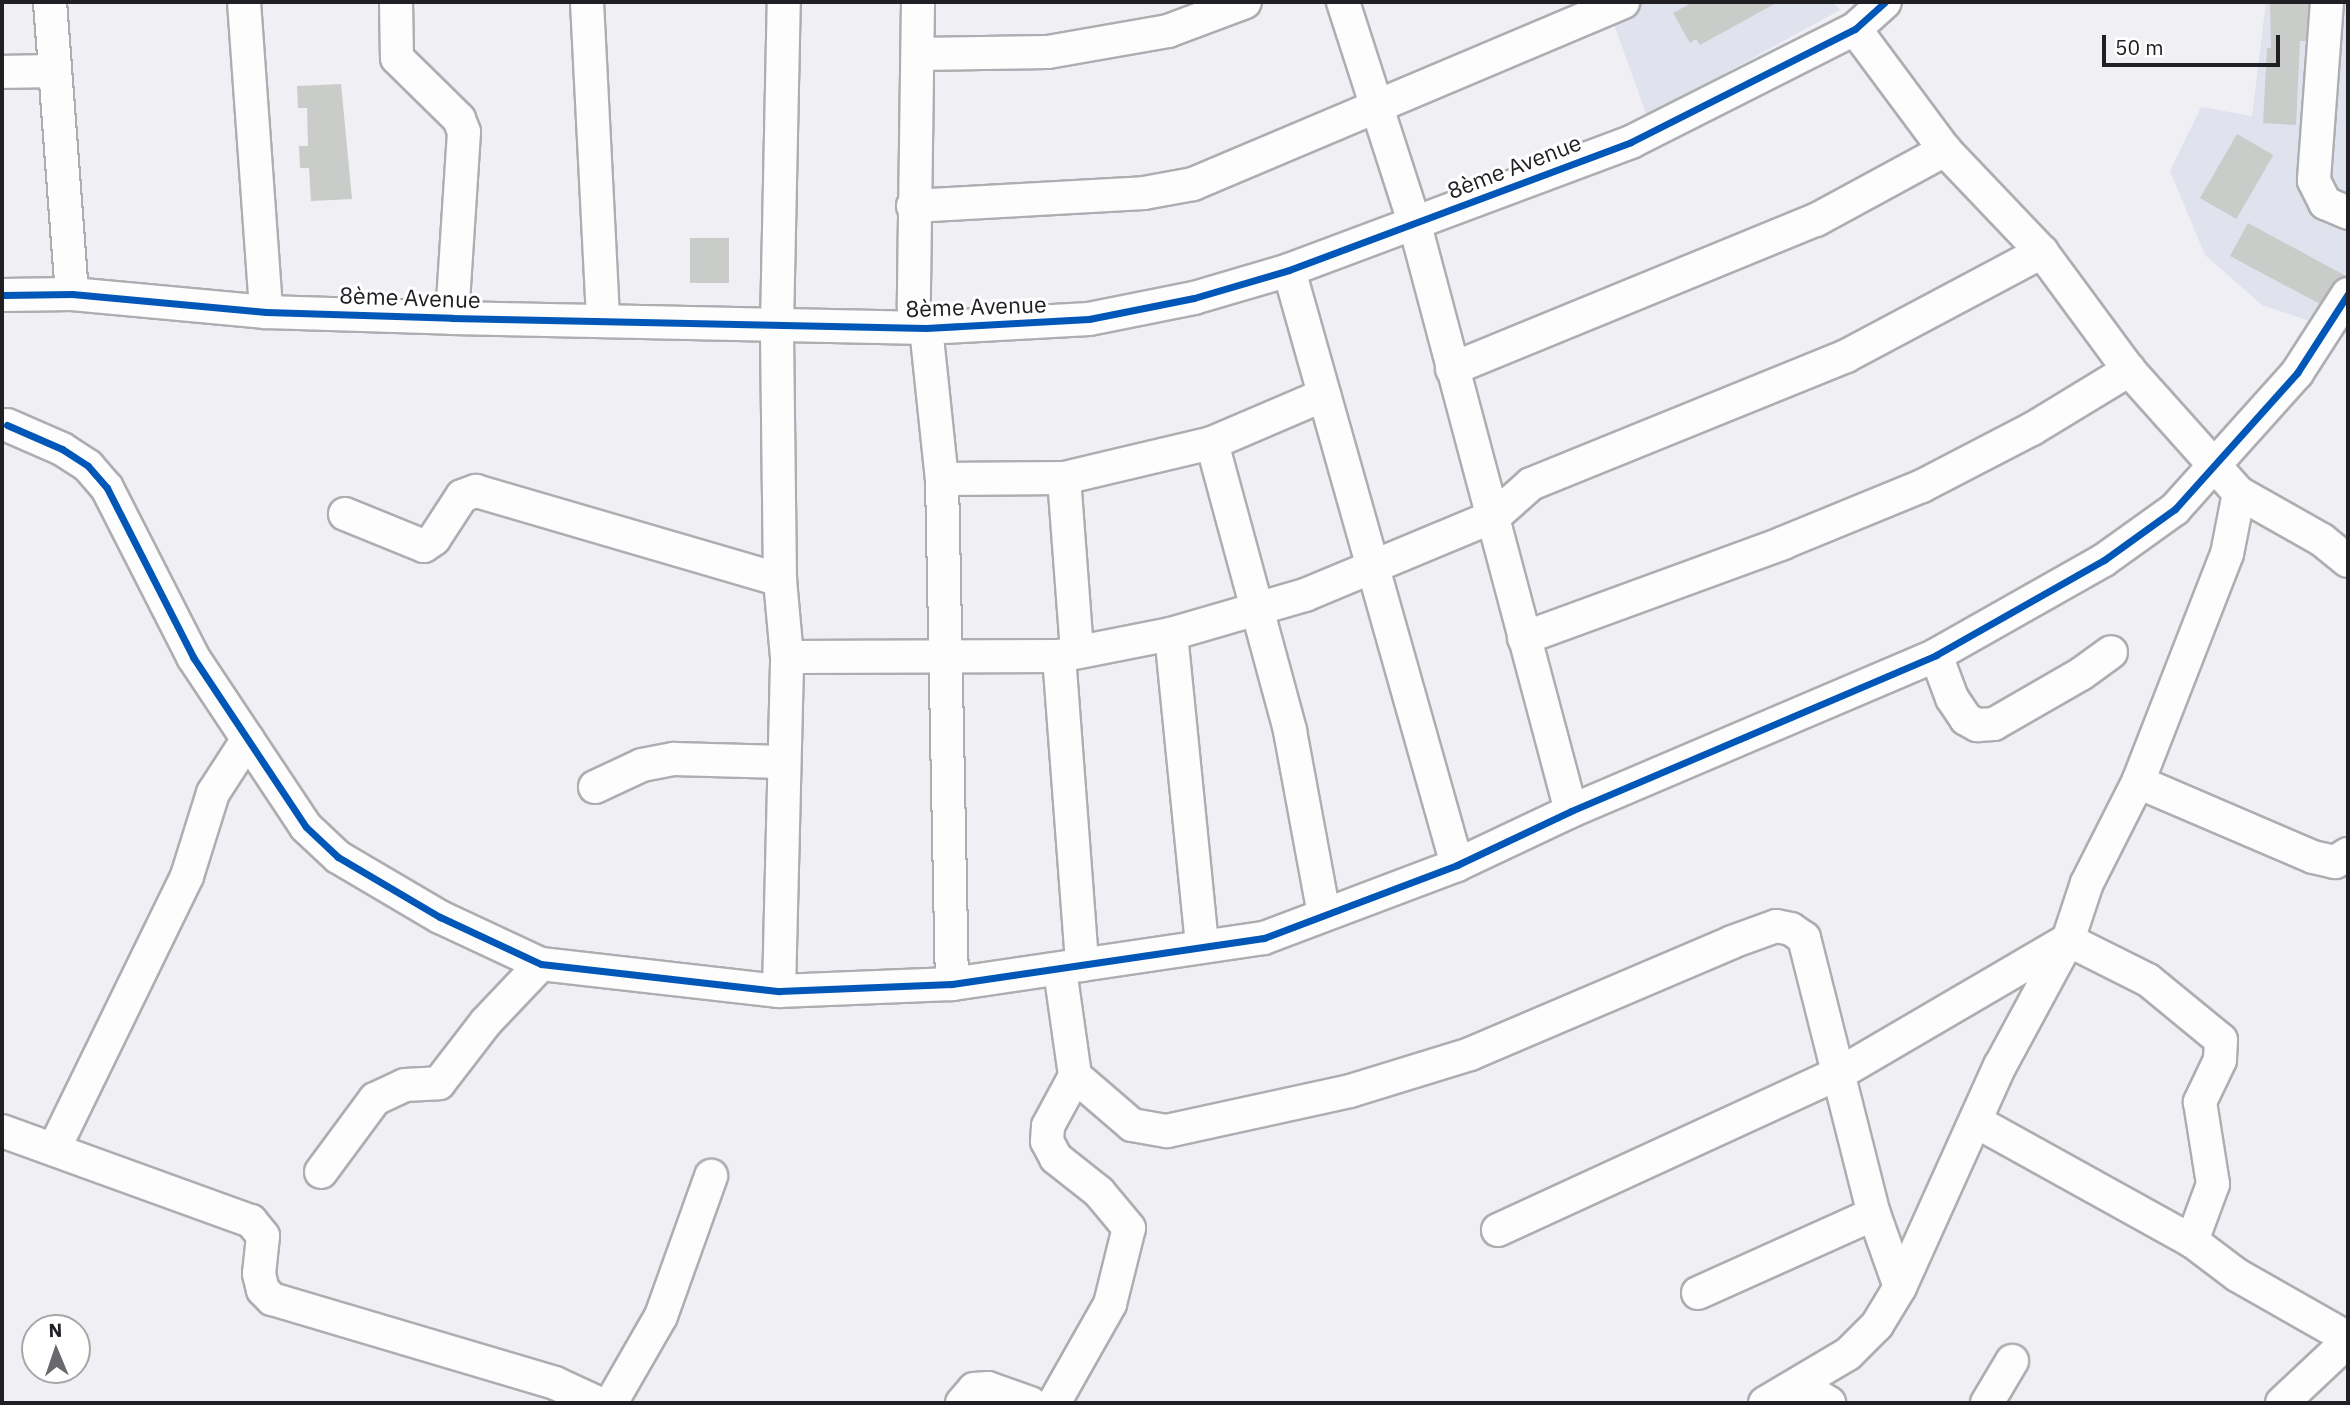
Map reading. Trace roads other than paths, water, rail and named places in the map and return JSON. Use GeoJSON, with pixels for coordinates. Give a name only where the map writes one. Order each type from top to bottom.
{"type":"FeatureCollection","features":[{"type":"Feature","properties":{"kind":"street"},"geometry":{"type":"LineString","coordinates":[[50,2],[53,71],[72,294]]}},
{"type":"Feature","properties":{"kind":"street"},"geometry":{"type":"LineString","coordinates":[[244,2],[266,312]]}},
{"type":"Feature","properties":{"kind":"street"},"geometry":{"type":"LineString","coordinates":[[396,2],[397,58],[458,119],[464,132],[452,318]]}},
{"type":"Feature","properties":{"kind":"street"},"geometry":{"type":"LineString","coordinates":[[587,2],[603,319]]}},
{"type":"Feature","properties":{"kind":"street"},"geometry":{"type":"LineString","coordinates":[[779,990],[787,657],[780,579],[777,325],[784,2]]}},
{"type":"Feature","properties":{"kind":"street"},"geometry":{"type":"LineString","coordinates":[[918,2],[913,206],[914,314],[926,328],[942,479],[943,658],[952,984]]}},
{"type":"Feature","properties":{"kind":"street"},"geometry":{"type":"LineString","coordinates":[[918,54],[1048,52],[1168,31],[1245,2]]}},
{"type":"Feature","properties":{"kind":"street"},"geometry":{"type":"LineString","coordinates":[[1343,2],[1378,103],[1415,225],[1452,369],[1495,516],[1524,638],[1571,811]]}},
{"type":"Feature","properties":{"kind":"street"},"geometry":{"type":"LineString","coordinates":[[913,206],[1172,189],[1623,2]]}},
{"type":"Feature","properties":{"kind":"street","name":"8ème Avenue"},"geometry":{"type":"LineString","coordinates":[[2,295],[72,294],[266,312],[452,318],[603,319],[926,328],[1089,320],[1194,299],[1289,270],[1415,225],[1630,142],[1855,29],[1885,2]]}},
{"type":"Feature","properties":{"kind":"street"},"geometry":{"type":"LineString","coordinates":[[2328,2],[2314,181],[2325,204],[2348,213]]}},
{"type":"Feature","properties":{"kind":"street"},"geometry":{"type":"LineString","coordinates":[[1855,29],[1945,150],[2042,252],[2129,370],[2216,463],[2239,494],[2322,540],[2348,561]]}},
{"type":"Feature","properties":{"kind":"street"},"geometry":{"type":"LineString","coordinates":[[2,72],[53,71]]}},
{"type":"Feature","properties":{"kind":"street"},"geometry":{"type":"LineString","coordinates":[[1452,369],[1816,220],[1945,150]]}},
{"type":"Feature","properties":{"kind":"street"},"geometry":{"type":"LineString","coordinates":[[787,657],[943,658],[1068,653],[1171,634],[1305,595],[1375,563],[1495,516],[1531,484],[1846,356],[2042,252]]}},
{"type":"Feature","properties":{"kind":"street"},"geometry":{"type":"LineString","coordinates":[[1289,270],[1375,563],[1457,865]]}},
{"type":"Feature","properties":{"kind":"street"},"geometry":{"type":"LineString","coordinates":[[7,425],[62,449],[89,466],[107,488],[169,614],[306,827],[338,857],[440,917],[541,964],[779,990],[952,984],[1264,938],[1457,865],[1571,811],[1937,655],[2104,560],[2175,509],[2339,329],[2348,294]]}},
{"type":"Feature","properties":{"kind":"street"},"geometry":{"type":"LineString","coordinates":[[1524,638],[1783,543],[1922,486],[2032,429],[2129,370]]}},
{"type":"Feature","properties":{"kind":"street"},"geometry":{"type":"LineString","coordinates":[[942,479],[1064,478],[1212,443],[1324,395]]}},
{"type":"Feature","properties":{"kind":"street"},"geometry":{"type":"LineString","coordinates":[[1212,443],[1255,611],[1290,731],[1324,914]]}},
{"type":"Feature","properties":{"kind":"street"},"geometry":{"type":"LineString","coordinates":[[1055,1403],[1110,1304],[1129,1228],[1099,1192],[1056,1158],[1047,1142],[1048,1126],[1075,1076],[1064,478]]}},
{"type":"Feature","properties":{"kind":"street"},"geometry":{"type":"LineString","coordinates":[[345,514],[424,546],[434,539],[462,496],[475,491],[780,579]]}},
{"type":"Feature","properties":{"kind":"street"},"geometry":{"type":"LineString","coordinates":[[1765,1403],[1801,1386],[1848,1354],[1877,1325],[1900,1287],[2029,1008],[2068,940],[2087,883],[2138,782],[2227,554],[2239,494]]}},
{"type":"Feature","properties":{"kind":"street"},"geometry":{"type":"LineString","coordinates":[[1171,634],[1202,946]]}},
{"type":"Feature","properties":{"kind":"street"},"geometry":{"type":"LineString","coordinates":[[1937,655],[1952,698],[1966,719],[1977,725],[1994,724],[2081,674],[2111,652]]}},
{"type":"Feature","properties":{"kind":"street"},"geometry":{"type":"LineString","coordinates":[[55,1147],[187,876],[214,793],[248,739]]}},
{"type":"Feature","properties":{"kind":"street"},"geometry":{"type":"LineString","coordinates":[[595,787],[623,772],[674,759],[783,762]]}},
{"type":"Feature","properties":{"kind":"street"},"geometry":{"type":"LineString","coordinates":[[2138,782],[2313,858],[2335,862],[2348,854]]}},
{"type":"Feature","properties":{"kind":"street"},"geometry":{"type":"LineString","coordinates":[[1075,1076],[1132,1125],[1167,1131],[1350,1091],[1470,1054],[1776,926],[1804,938],[1874,1214],[1900,1287]]}},
{"type":"Feature","properties":{"kind":"street"},"geometry":{"type":"LineString","coordinates":[[1498,1230],[1840,1073],[2068,940]]}},
{"type":"Feature","properties":{"kind":"street"},"geometry":{"type":"LineString","coordinates":[[2068,940],[2148,980],[2221,1040],[2220,1060],[2200,1102],[2213,1184],[2192,1241]]}},
{"type":"Feature","properties":{"kind":"street"},"geometry":{"type":"LineString","coordinates":[[321,1172],[375,1099],[405,1085],[439,1083],[486,1022],[541,964]]}},
{"type":"Feature","properties":{"kind":"street"},"geometry":{"type":"LineString","coordinates":[[1977,1122],[2192,1241],[2237,1275],[2348,1340],[2282,1403]]}},
{"type":"Feature","properties":{"kind":"street"},"geometry":{"type":"LineString","coordinates":[[2,1131],[55,1147],[251,1221],[262,1236],[259,1274],[263,1290],[272,1299],[395,1339],[555,1383],[598,1403]]}},
{"type":"Feature","properties":{"kind":"street"},"geometry":{"type":"LineString","coordinates":[[611,1403],[661,1316],[711,1176]]}},
{"type":"Feature","properties":{"kind":"street"},"geometry":{"type":"LineString","coordinates":[[1698,1293],[1874,1214]]}},
{"type":"Feature","properties":{"kind":"street"},"geometry":{"type":"LineString","coordinates":[[1987,1403],[2012,1361]]}},
{"type":"Feature","properties":{"kind":"street"},"geometry":{"type":"LineString","coordinates":[[1801,1386],[1829,1403]]}},
{"type":"Feature","properties":{"kind":"street"},"geometry":{"type":"LineString","coordinates":[[962,1403],[974,1389],[988,1388],[1030,1403]]}}]}
